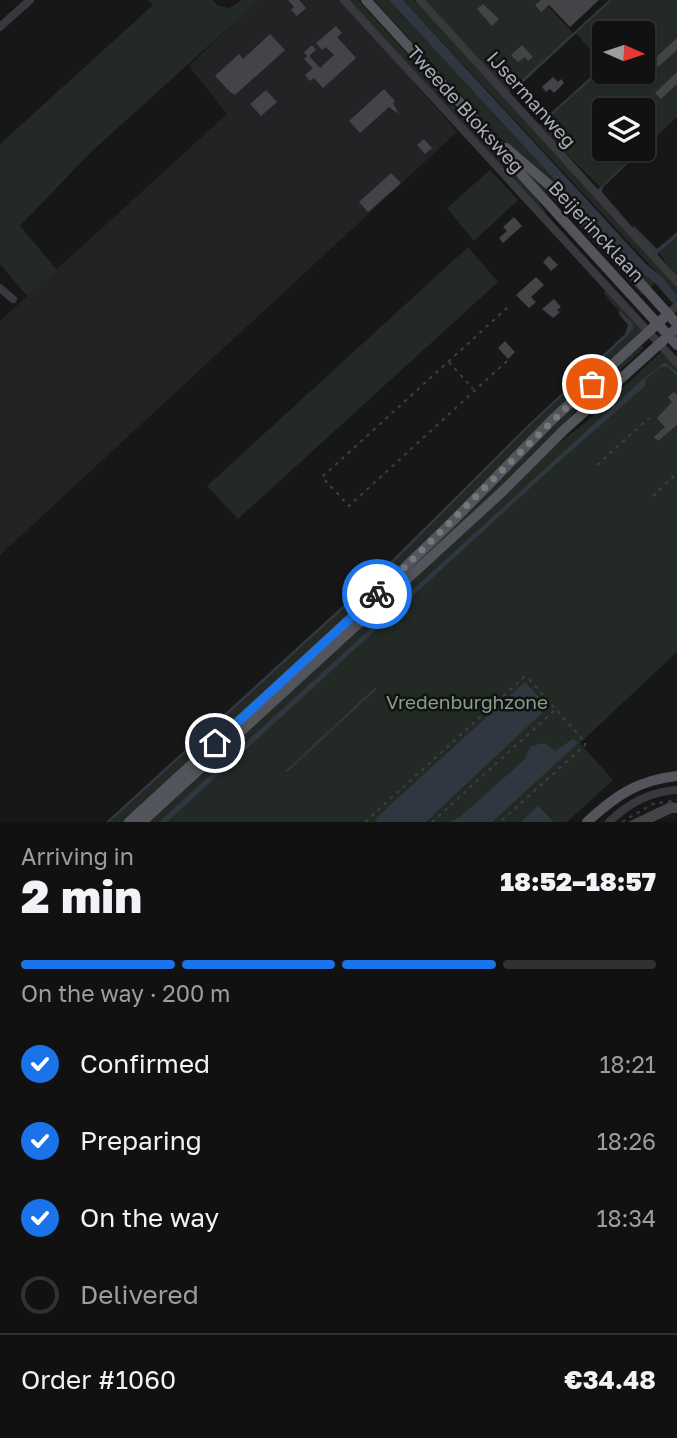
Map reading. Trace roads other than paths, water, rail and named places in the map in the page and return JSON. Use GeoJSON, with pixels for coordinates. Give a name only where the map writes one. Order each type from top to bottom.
{"type":"FeatureCollection","features":[{"type":"Feature","properties":{"kind":"main road","name":"Beijerincklaan"},"geometry":{"type":"LineString","coordinates":[[366,0],[657,323],[675,333]]}},
{"type":"Feature","properties":{"kind":"main road","name":"Beijerincklaan"},"geometry":{"type":"LineString","coordinates":[[494,139],[562,197],[673,309],[675,333]]}},
{"type":"Feature","properties":{"kind":"main road"},"geometry":{"type":"LineString","coordinates":[[129,822],[374,597],[554,418],[673,309]]}},
{"type":"Feature","properties":{"kind":"main road"},"geometry":{"type":"LineString","coordinates":[[142,822],[503,491],[564,430],[675,333]]}},
{"type":"Feature","properties":{"kind":"main road"},"geometry":{"type":"LineString","coordinates":[[587,822],[622,792],[648,781],[677,776]]}},
{"type":"Feature","properties":{"kind":"street"},"geometry":{"type":"LineString","coordinates":[[0,27],[30,0]]}},
{"type":"Feature","properties":{"kind":"street","name":"Tweede Bloksweg"},"geometry":{"type":"LineString","coordinates":[[344,0],[677,363]]}},
{"type":"Feature","properties":{"kind":"street","name":"IJsermanweg"},"geometry":{"type":"LineString","coordinates":[[420,0],[677,282]]}},
{"type":"Feature","properties":{"kind":"street"},"geometry":{"type":"LineString","coordinates":[[0,288],[13,299]]}},
{"type":"Feature","properties":{"kind":"street"},"geometry":{"type":"LineString","coordinates":[[611,821],[626,806],[642,798],[677,790]]}},
{"type":"Feature","properties":{"kind":"waterway"},"geometry":{"type":"LineString","coordinates":[[287,771],[375,689]]}},
{"type":"Feature","properties":{"kind":"park label","name":"Vredenburghzone"},"geometry":{"type":"Point","coordinates":[467,701]}}]}
